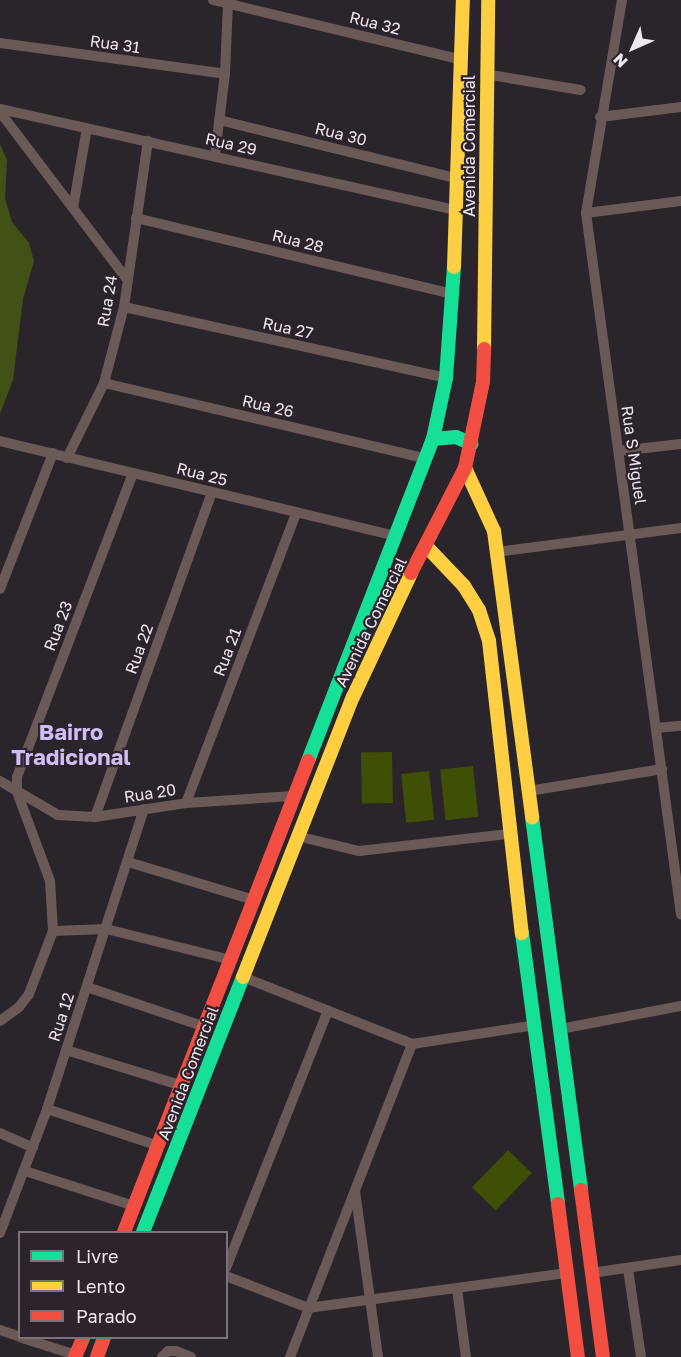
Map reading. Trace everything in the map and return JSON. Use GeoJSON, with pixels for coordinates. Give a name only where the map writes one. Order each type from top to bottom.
{"type":"FeatureCollection","features":[{"type":"Feature","properties":{"kind":"street","name":"Rua 32"},"geometry":{"type":"LineString","coordinates":[[213,0],[459,59]]}},
{"type":"Feature","properties":{"kind":"street","name":"Avenida Comercial"},"geometry":{"type":"LineString","coordinates":[[125,1231],[183,1086],[293,796],[390,556],[433,439],[446,378],[453,294],[457,103],[463,0]]}},
{"type":"Feature","properties":{"kind":"street","name":"Avenida Comercial"},"geometry":{"type":"LineString","coordinates":[[144,1231],[353,697],[412,572],[427,547],[465,468],[472,444],[483,381],[486,312],[484,109],[488,0]]}},
{"type":"Feature","properties":{"kind":"street","name":"Rua S Miguel"},"geometry":{"type":"LineString","coordinates":[[622,0],[600,117],[586,213],[681,915]]}},
{"type":"Feature","properties":{"kind":"street"},"geometry":{"type":"LineString","coordinates":[[215,155],[225,74],[228,2]]}},
{"type":"Feature","properties":{"kind":"street"},"geometry":{"type":"LineString","coordinates":[[462,22],[472,17],[486,23]]}},
{"type":"Feature","properties":{"kind":"street","name":"Rua 31"},"geometry":{"type":"LineString","coordinates":[[0,43],[225,74]]}},
{"type":"Feature","properties":{"kind":"street"},"geometry":{"type":"LineString","coordinates":[[485,74],[581,90]]}},
{"type":"Feature","properties":{"kind":"street"},"geometry":{"type":"LineString","coordinates":[[457,103],[466,112],[484,109]]}},
{"type":"Feature","properties":{"kind":"street"},"geometry":{"type":"LineString","coordinates":[[600,117],[681,107]]}},
{"type":"Feature","properties":{"kind":"street"},"geometry":{"type":"LineString","coordinates":[[0,110],[126,278]]}},
{"type":"Feature","properties":{"kind":"street","name":"Rua 29"},"geometry":{"type":"LineString","coordinates":[[0,110],[215,155],[455,210]]}},
{"type":"Feature","properties":{"kind":"street","name":"Rua 30"},"geometry":{"type":"LineString","coordinates":[[219,120],[455,178]]}},
{"type":"Feature","properties":{"kind":"street"},"geometry":{"type":"LineString","coordinates":[[73,208],[87,128]]}},
{"type":"Feature","properties":{"kind":"street","name":"Rua 24"},"geometry":{"type":"LineString","coordinates":[[67,458],[104,383],[124,307],[126,278],[148,141]]}},
{"type":"Feature","properties":{"kind":"street"},"geometry":{"type":"LineString","coordinates":[[586,213],[681,201]]}},
{"type":"Feature","properties":{"kind":"street","name":"Rua 28"},"geometry":{"type":"LineString","coordinates":[[136,218],[453,294]]}},
{"type":"Feature","properties":{"kind":"street","name":"Rua 27"},"geometry":{"type":"LineString","coordinates":[[124,307],[446,378]]}},
{"type":"Feature","properties":{"kind":"street","name":"Rua 26"},"geometry":{"type":"LineString","coordinates":[[104,383],[425,458]]}},
{"type":"Feature","properties":{"kind":"street"},"geometry":{"type":"LineString","coordinates":[[433,439],[456,437],[472,444]]}},
{"type":"Feature","properties":{"kind":"street","name":"Rua 25"},"geometry":{"type":"LineString","coordinates":[[0,441],[397,536]]}},
{"type":"Feature","properties":{"kind":"street"},"geometry":{"type":"LineString","coordinates":[[619,451],[681,444]]}},
{"type":"Feature","properties":{"kind":"street"},"geometry":{"type":"LineString","coordinates":[[0,589],[53,453]]}},
{"type":"Feature","properties":{"kind":"street"},"geometry":{"type":"LineString","coordinates":[[465,468],[488,511],[496,552],[603,1357]]}},
{"type":"Feature","properties":{"kind":"street","name":"Rua 23"},"geometry":{"type":"LineString","coordinates":[[17,792],[17,777],[133,473]]}},
{"type":"Feature","properties":{"kind":"street","name":"Rua 22"},"geometry":{"type":"LineString","coordinates":[[95,817],[212,492]]}},
{"type":"Feature","properties":{"kind":"street","name":"Rua 21"},"geometry":{"type":"LineString","coordinates":[[186,803],[296,513]]}},
{"type":"Feature","properties":{"kind":"street"},"geometry":{"type":"LineString","coordinates":[[496,552],[681,528]]}},
{"type":"Feature","properties":{"kind":"street"},"geometry":{"type":"LineString","coordinates":[[427,547],[464,586],[480,610],[489,641],[515,883],[536,1025],[578,1357]]}},
{"type":"Feature","properties":{"kind":"street"},"geometry":{"type":"LineString","coordinates":[[390,556],[402,570],[412,572]]}},
{"type":"Feature","properties":{"kind":"street"},"geometry":{"type":"LineString","coordinates":[[656,728],[681,726]]}},
{"type":"Feature","properties":{"kind":"street"},"geometry":{"type":"LineString","coordinates":[[505,801],[662,769]]}},
{"type":"Feature","properties":{"kind":"street"},"geometry":{"type":"LineString","coordinates":[[0,782],[17,792],[50,881],[53,932],[29,994],[19,1007],[0,1021]]}},
{"type":"Feature","properties":{"kind":"street","name":"Rua 20"},"geometry":{"type":"LineString","coordinates":[[17,792],[58,815],[95,817],[186,803],[293,796]]}},
{"type":"Feature","properties":{"kind":"street","name":"Rua 12"},"geometry":{"type":"LineString","coordinates":[[1,1227],[25,1171],[47,1109],[144,809]]}},
{"type":"Feature","properties":{"kind":"street"},"geometry":{"type":"LineString","coordinates":[[669,823],[681,822]]}},
{"type":"Feature","properties":{"kind":"street"},"geometry":{"type":"LineString","coordinates":[[297,836],[359,851],[509,834]]}},
{"type":"Feature","properties":{"kind":"street"},"geometry":{"type":"LineString","coordinates":[[128,862],[254,900]]}},
{"type":"Feature","properties":{"kind":"street"},"geometry":{"type":"LineString","coordinates":[[266,870],[282,876]]}},
{"type":"Feature","properties":{"kind":"street"},"geometry":{"type":"LineString","coordinates":[[515,883],[540,880]]}},
{"type":"Feature","properties":{"kind":"street"},"geometry":{"type":"LineString","coordinates":[[246,921],[262,927]]}},
{"type":"Feature","properties":{"kind":"street"},"geometry":{"type":"LineString","coordinates":[[53,932],[106,929],[231,960]]}},
{"type":"Feature","properties":{"kind":"street"},"geometry":{"type":"LineString","coordinates":[[243,977],[412,1044],[536,1025]]}},
{"type":"Feature","properties":{"kind":"street"},"geometry":{"type":"LineString","coordinates":[[87,987],[205,1027]]}},
{"type":"Feature","properties":{"kind":"street"},"geometry":{"type":"LineString","coordinates":[[560,1029],[681,1006]]}},
{"type":"Feature","properties":{"kind":"street"},"geometry":{"type":"LineString","coordinates":[[228,1263],[328,1010]]}},
{"type":"Feature","properties":{"kind":"street"},"geometry":{"type":"LineString","coordinates":[[290,1357],[412,1044]]}},
{"type":"Feature","properties":{"kind":"street"},"geometry":{"type":"LineString","coordinates":[[66,1050],[183,1086]]}},
{"type":"Feature","properties":{"kind":"street"},"geometry":{"type":"LineString","coordinates":[[47,1109],[159,1146]]}},
{"type":"Feature","properties":{"kind":"street"},"geometry":{"type":"LineString","coordinates":[[0,1133],[33,1148]]}},
{"type":"Feature","properties":{"kind":"street"},"geometry":{"type":"LineString","coordinates":[[25,1171],[134,1206]]}},
{"type":"Feature","properties":{"kind":"street"},"geometry":{"type":"LineString","coordinates":[[147,1177],[163,1183]]}},
{"type":"Feature","properties":{"kind":"street"},"geometry":{"type":"LineString","coordinates":[[355,1190],[378,1357]]}},
{"type":"Feature","properties":{"kind":"street"},"geometry":{"type":"LineString","coordinates":[[591,1274],[681,1260]]}},
{"type":"Feature","properties":{"kind":"street"},"geometry":{"type":"LineString","coordinates":[[628,1269],[640,1357]]}},
{"type":"Feature","properties":{"kind":"street"},"geometry":{"type":"LineString","coordinates":[[228,1277],[308,1308],[566,1273]]}},
{"type":"Feature","properties":{"kind":"street"},"geometry":{"type":"LineString","coordinates":[[457,1289],[466,1357]]}},
{"type":"Feature","properties":{"kind":"street"},"geometry":{"type":"LineString","coordinates":[[0,1330],[18,1336]]}},
{"type":"Feature","properties":{"kind":"street"},"geometry":{"type":"LineString","coordinates":[[27,1339],[75,1356],[82,1339]]}},
{"type":"Feature","properties":{"kind":"street"},"geometry":{"type":"LineString","coordinates":[[97,1357],[104,1339]]}},
{"type":"Feature","properties":{"kind":"street"},"geometry":{"type":"LineString","coordinates":[[162,1357],[168,1351],[176,1351],[191,1357]]}},
{"type":"Feature","properties":{"kind":"green space"},"geometry":{"type":"Polygon","coordinates":[[[0,144],[7,160],[5,198],[12,222],[29,243],[34,261],[23,299],[13,380],[0,414],[0,144]]]}},
{"type":"Feature","properties":{"kind":"green space"},"geometry":{"type":"Polygon","coordinates":[[[392,752],[393,803],[362,804],[361,753],[392,752]]]}},
{"type":"Feature","properties":{"kind":"green space"},"geometry":{"type":"Polygon","coordinates":[[[473,766],[478,817],[446,820],[440,769],[473,766]]]}},
{"type":"Feature","properties":{"kind":"green space"},"geometry":{"type":"Polygon","coordinates":[[[429,771],[434,820],[406,823],[401,774],[429,771]]]}},
{"type":"Feature","properties":{"kind":"green space"},"geometry":{"type":"Polygon","coordinates":[[[508,1150],[532,1173],[496,1210],[472,1187],[508,1150]]]}},
{"type":"Feature","properties":{"kind":"traffic: fast"},"geometry":{"type":"LineString","coordinates":[[308,761],[433,439],[446,378],[454,267]]}},
{"type":"Feature","properties":{"kind":"traffic: fast"},"geometry":{"type":"LineString","coordinates":[[433,439],[456,437],[472,444]]}},
{"type":"Feature","properties":{"kind":"traffic: fast"},"geometry":{"type":"LineString","coordinates":[[532,817],[581,1190]]}},
{"type":"Feature","properties":{"kind":"traffic: fast"},"geometry":{"type":"LineString","coordinates":[[522,933],[558,1204]]}},
{"type":"Feature","properties":{"kind":"traffic: fast"},"geometry":{"type":"LineString","coordinates":[[143,1231],[243,977]]}},
{"type":"Feature","properties":{"kind":"traffic: slow"},"geometry":{"type":"LineString","coordinates":[[454,267],[463,0]]}},
{"type":"Feature","properties":{"kind":"traffic: slow"},"geometry":{"type":"LineString","coordinates":[[484,349],[488,0]]}},
{"type":"Feature","properties":{"kind":"traffic: slow"},"geometry":{"type":"LineString","coordinates":[[465,468],[494,531],[532,817]]}},
{"type":"Feature","properties":{"kind":"traffic: slow"},"geometry":{"type":"LineString","coordinates":[[427,547],[464,586],[479,610],[489,641],[522,933]]}},
{"type":"Feature","properties":{"kind":"traffic: slow"},"geometry":{"type":"LineString","coordinates":[[243,977],[353,697],[411,573]]}},
{"type":"Feature","properties":{"kind":"traffic: jam"},"geometry":{"type":"LineString","coordinates":[[411,573],[465,468],[483,382],[484,349]]}},
{"type":"Feature","properties":{"kind":"traffic: jam"},"geometry":{"type":"LineString","coordinates":[[124,1231],[308,761]]}},
{"type":"Feature","properties":{"kind":"traffic: jam"},"geometry":{"type":"LineString","coordinates":[[581,1190],[603,1357]]}},
{"type":"Feature","properties":{"kind":"traffic: jam"},"geometry":{"type":"LineString","coordinates":[[558,1204],[578,1357]]}},
{"type":"Feature","properties":{"kind":"traffic: jam"},"geometry":{"type":"LineString","coordinates":[[75,1357],[83,1339]]}},
{"type":"Feature","properties":{"kind":"traffic: jam"},"geometry":{"type":"LineString","coordinates":[[97,1357],[104,1339]]}},
{"type":"Feature","properties":{"kind":"district","name":"Bairro Tradicional"},"geometry":{"type":"Point","coordinates":[71,744]}}]}
